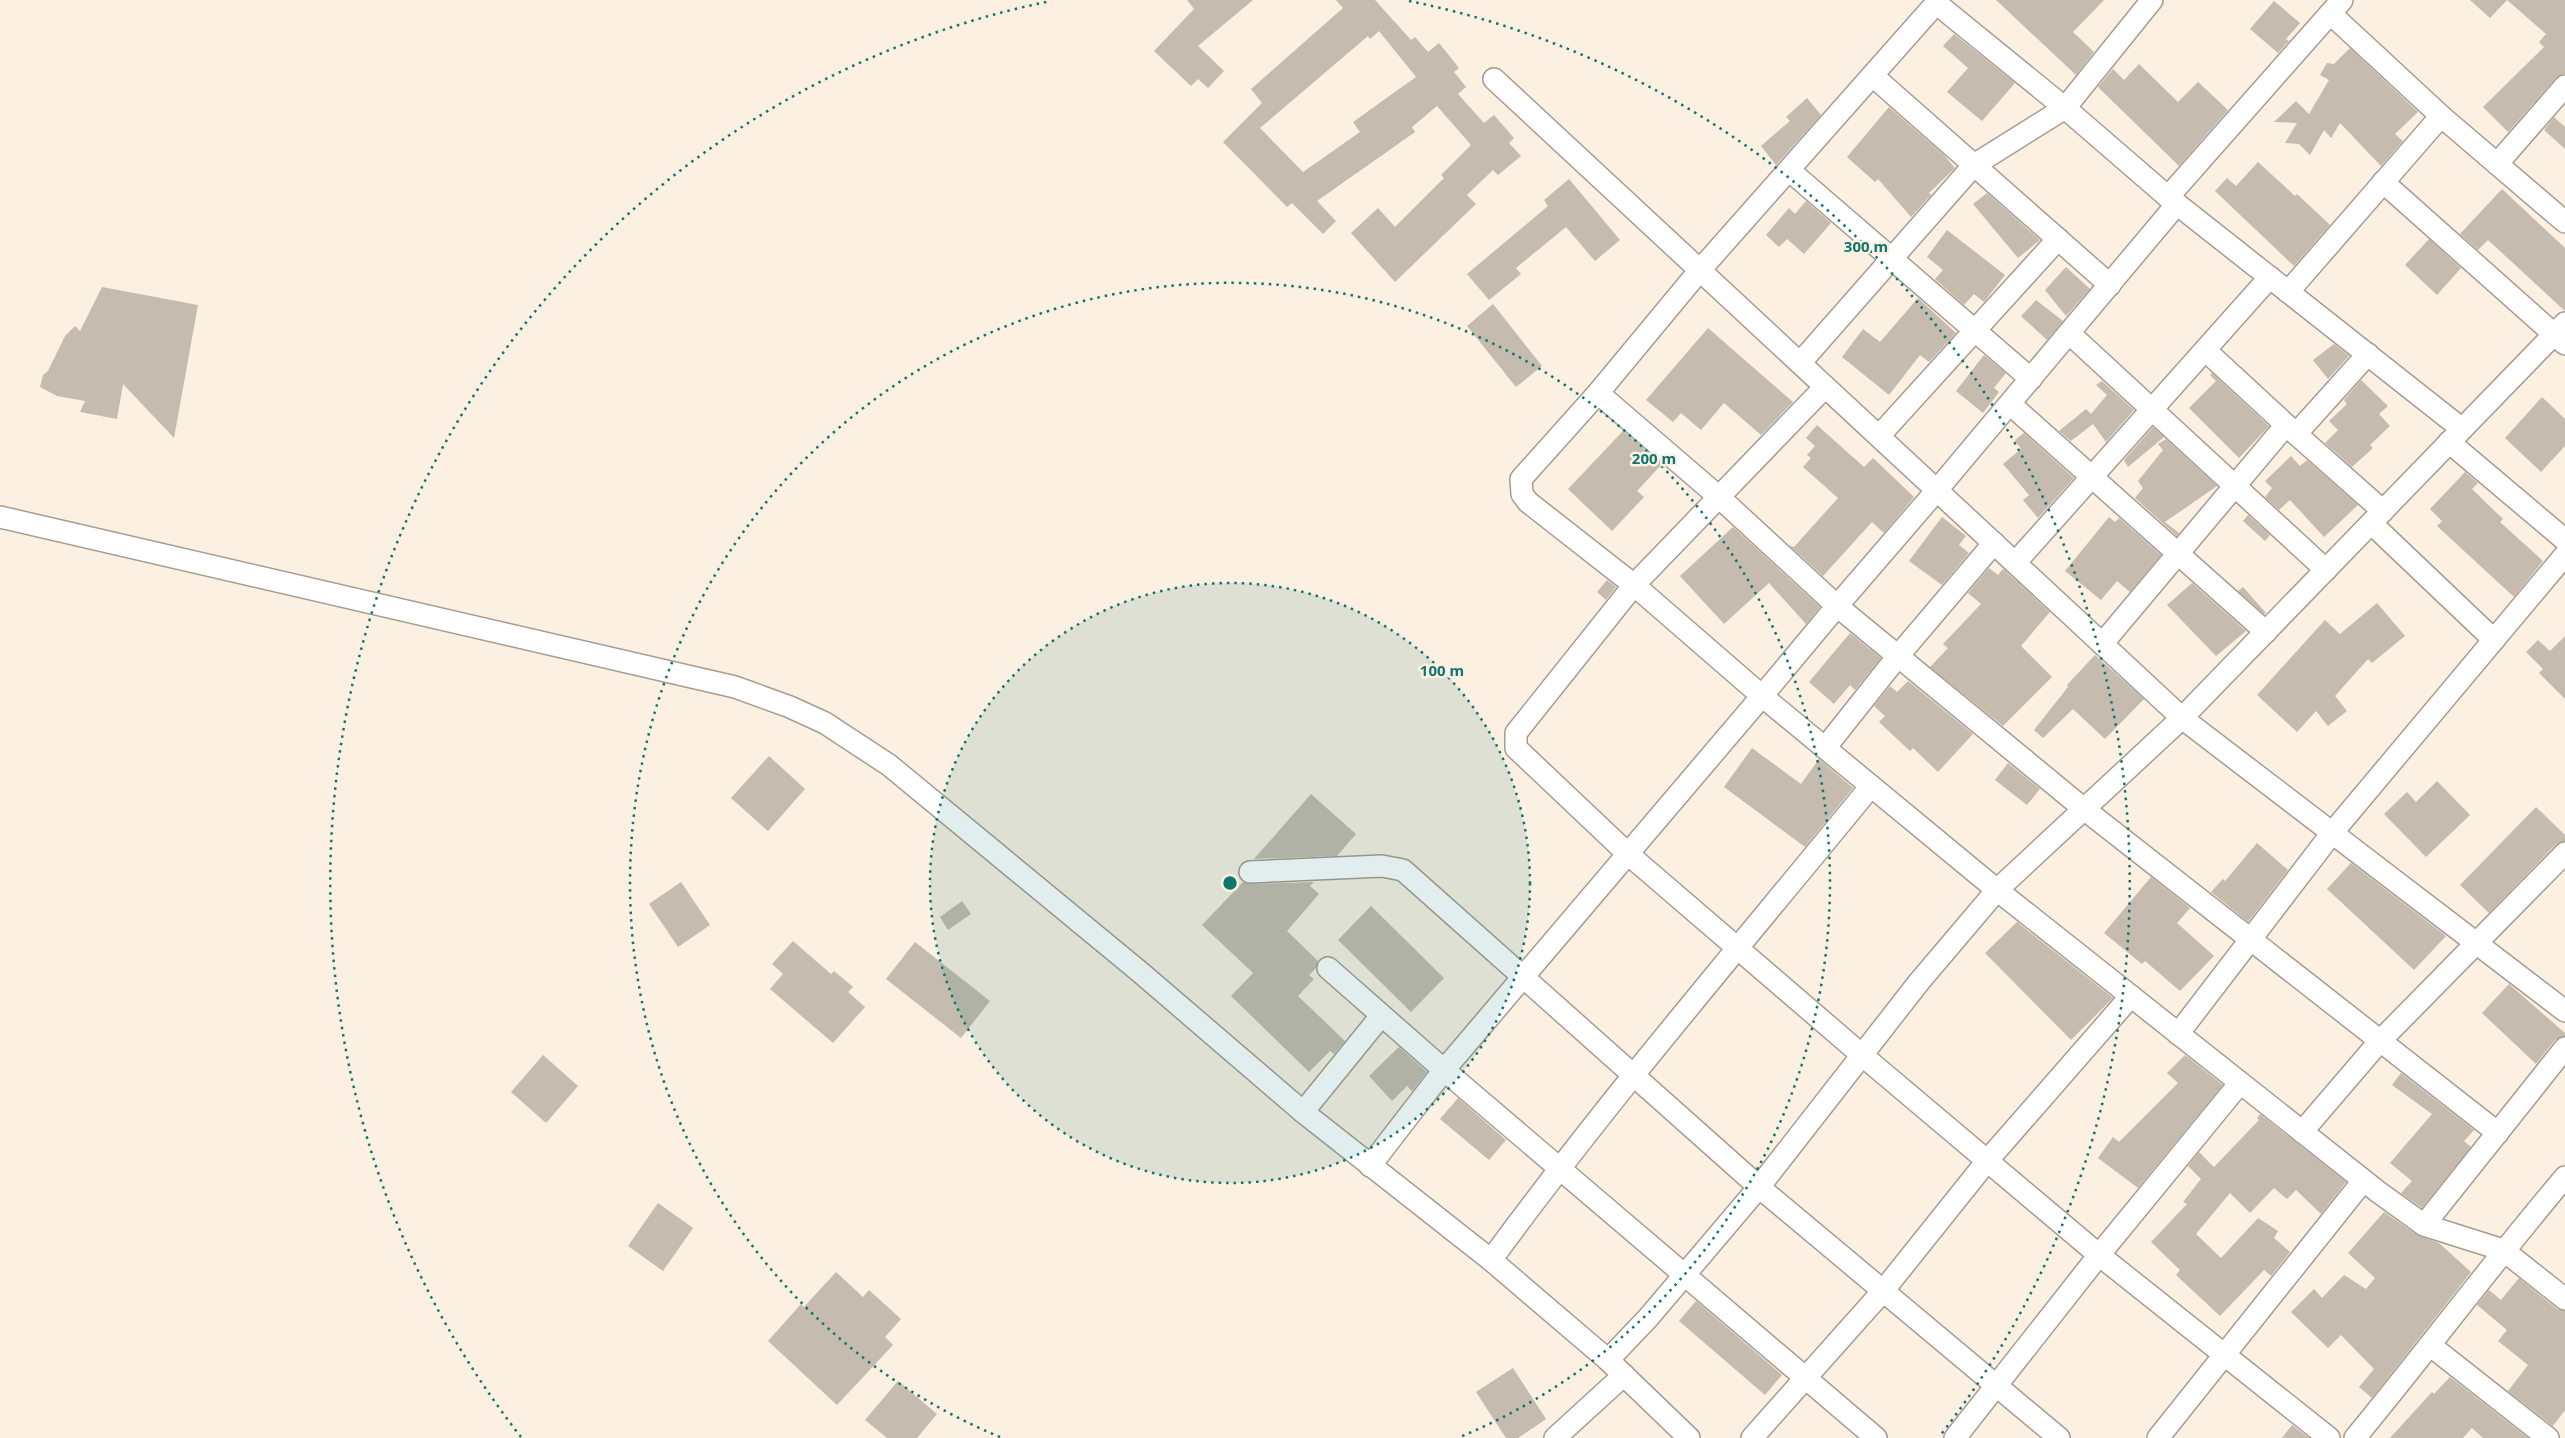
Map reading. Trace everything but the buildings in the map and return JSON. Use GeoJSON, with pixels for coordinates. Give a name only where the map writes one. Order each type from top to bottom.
{"type":"FeatureCollection","features":[{"type":"Feature","properties":{"kind":"street"},"geometry":{"type":"LineString","coordinates":[[1800,363],[1974,165],[2065,108],[2152,0]]}},
{"type":"Feature","properties":{"kind":"street"},"geometry":{"type":"LineString","coordinates":[[2565,540],[2368,354],[2173,200],[1938,2],[1700,270],[1598,393],[1521,479],[1520,486],[1528,502],[1634,585],[1762,696],[1997,890],[2363,1181],[2424,1225],[2503,1250],[2565,1299]]}},
{"type":"Feature","properties":{"kind":"street"},"geometry":{"type":"LineString","coordinates":[[1370,1166],[1444,1070],[2110,285],[2173,200],[2336,5],[2440,116],[2565,222]]}},
{"type":"Feature","properties":{"kind":"street"},"geometry":{"type":"LineString","coordinates":[[1873,76],[2110,285]]}},
{"type":"Feature","properties":{"kind":"street"},"geometry":{"type":"LineString","coordinates":[[1494,79],[2182,718],[2565,1011]]}},
{"type":"Feature","properties":{"kind":"street"},"geometry":{"type":"LineString","coordinates":[[2497,164],[2565,86]]}},
{"type":"Feature","properties":{"kind":"street"},"geometry":{"type":"LineString","coordinates":[[2288,292],[2440,116]]}},
{"type":"Feature","properties":{"kind":"street"},"geometry":{"type":"LineString","coordinates":[[1789,170],[1974,332],[2031,379]]}},
{"type":"Feature","properties":{"kind":"street"},"geometry":{"type":"LineString","coordinates":[[1608,1360],[1759,1187],[1919,982],[1997,890],[2182,718],[2456,436],[2561,334],[2384,182]]}},
{"type":"Feature","properties":{"kind":"street"},"geometry":{"type":"LineString","coordinates":[[1879,436],[2058,239]]}},
{"type":"Feature","properties":{"kind":"street"},"geometry":{"type":"LineString","coordinates":[[2015,563],[2270,277]]}},
{"type":"Feature","properties":{"kind":"street"},"geometry":{"type":"LineString","coordinates":[[2069,333],[2326,570]]}},
{"type":"Feature","properties":{"kind":"street"},"geometry":{"type":"LineString","coordinates":[[2205,350],[2291,430],[2494,640]]}},
{"type":"Feature","properties":{"kind":"street"},"geometry":{"type":"LineString","coordinates":[[2102,644],[2235,486],[2368,354]]}},
{"type":"Feature","properties":{"kind":"street"},"geometry":{"type":"LineString","coordinates":[[1825,386],[1634,585],[1516,733],[1515,742],[1520,753],[1628,854],[1987,1161],[2099,1255],[2329,1438]]}},
{"type":"Feature","properties":{"kind":"street"},"geometry":{"type":"LineString","coordinates":[[1598,393],[1719,497],[1837,606],[2084,809],[2379,1042],[2498,1133]]}},
{"type":"Feature","properties":{"kind":"street"},"geometry":{"type":"LineString","coordinates":[[2010,404],[2266,632]]}},
{"type":"Feature","properties":{"kind":"street"},"geometry":{"type":"LineString","coordinates":[[0,517],[735,687],[826,723],[889,765],[1140,972],[1303,1112],[1491,1260],[1608,1360],[1689,1438]]}},
{"type":"Feature","properties":{"kind":"street"},"geometry":{"type":"LineString","coordinates":[[1825,748],[1898,656],[1994,543]]}},
{"type":"Feature","properties":{"kind":"street"},"geometry":{"type":"LineString","coordinates":[[2178,1034],[2332,833],[2565,555]]}},
{"type":"Feature","properties":{"kind":"street"},"geometry":{"type":"LineString","coordinates":[[1491,1260],[1558,1168],[1633,1074],[1871,786]]}},
{"type":"Feature","properties":{"kind":"street"},"geometry":{"type":"LineString","coordinates":[[2302,1132],[2379,1042],[2565,853]]}},
{"type":"Feature","properties":{"kind":"street"},"geometry":{"type":"LineString","coordinates":[[1250,872],[1394,867],[1403,870],[1522,978],[1759,1187],[2059,1438]]}},
{"type":"Feature","properties":{"kind":"street"},"geometry":{"type":"LineString","coordinates":[[1328,968],[1558,1168],[1876,1438]]}},
{"type":"Feature","properties":{"kind":"street"},"geometry":{"type":"LineString","coordinates":[[1752,1438],[1883,1291],[1987,1161],[2131,996]]}},
{"type":"Feature","properties":{"kind":"street"},"geometry":{"type":"LineString","coordinates":[[1303,1112],[1381,1016]]}},
{"type":"Feature","properties":{"kind":"street"},"geometry":{"type":"LineString","coordinates":[[2424,1225],[2565,1048]]}},
{"type":"Feature","properties":{"kind":"street"},"geometry":{"type":"LineString","coordinates":[[1955,1438],[2099,1255],[2240,1083]]}},
{"type":"Feature","properties":{"kind":"street"},"geometry":{"type":"LineString","coordinates":[[2354,1438],[2431,1346],[2503,1250],[2565,1177]]}},
{"type":"Feature","properties":{"kind":"street"},"geometry":{"type":"LineString","coordinates":[[2158,1438],[2226,1356],[2363,1181]]}},
{"type":"Feature","properties":{"kind":"street"},"geometry":{"type":"LineString","coordinates":[[2431,1346],[2548,1438]]}},
{"type":"Feature","properties":{"kind":"street"},"geometry":{"type":"LineString","coordinates":[[1555,1438],[1624,1375]]}}]}
